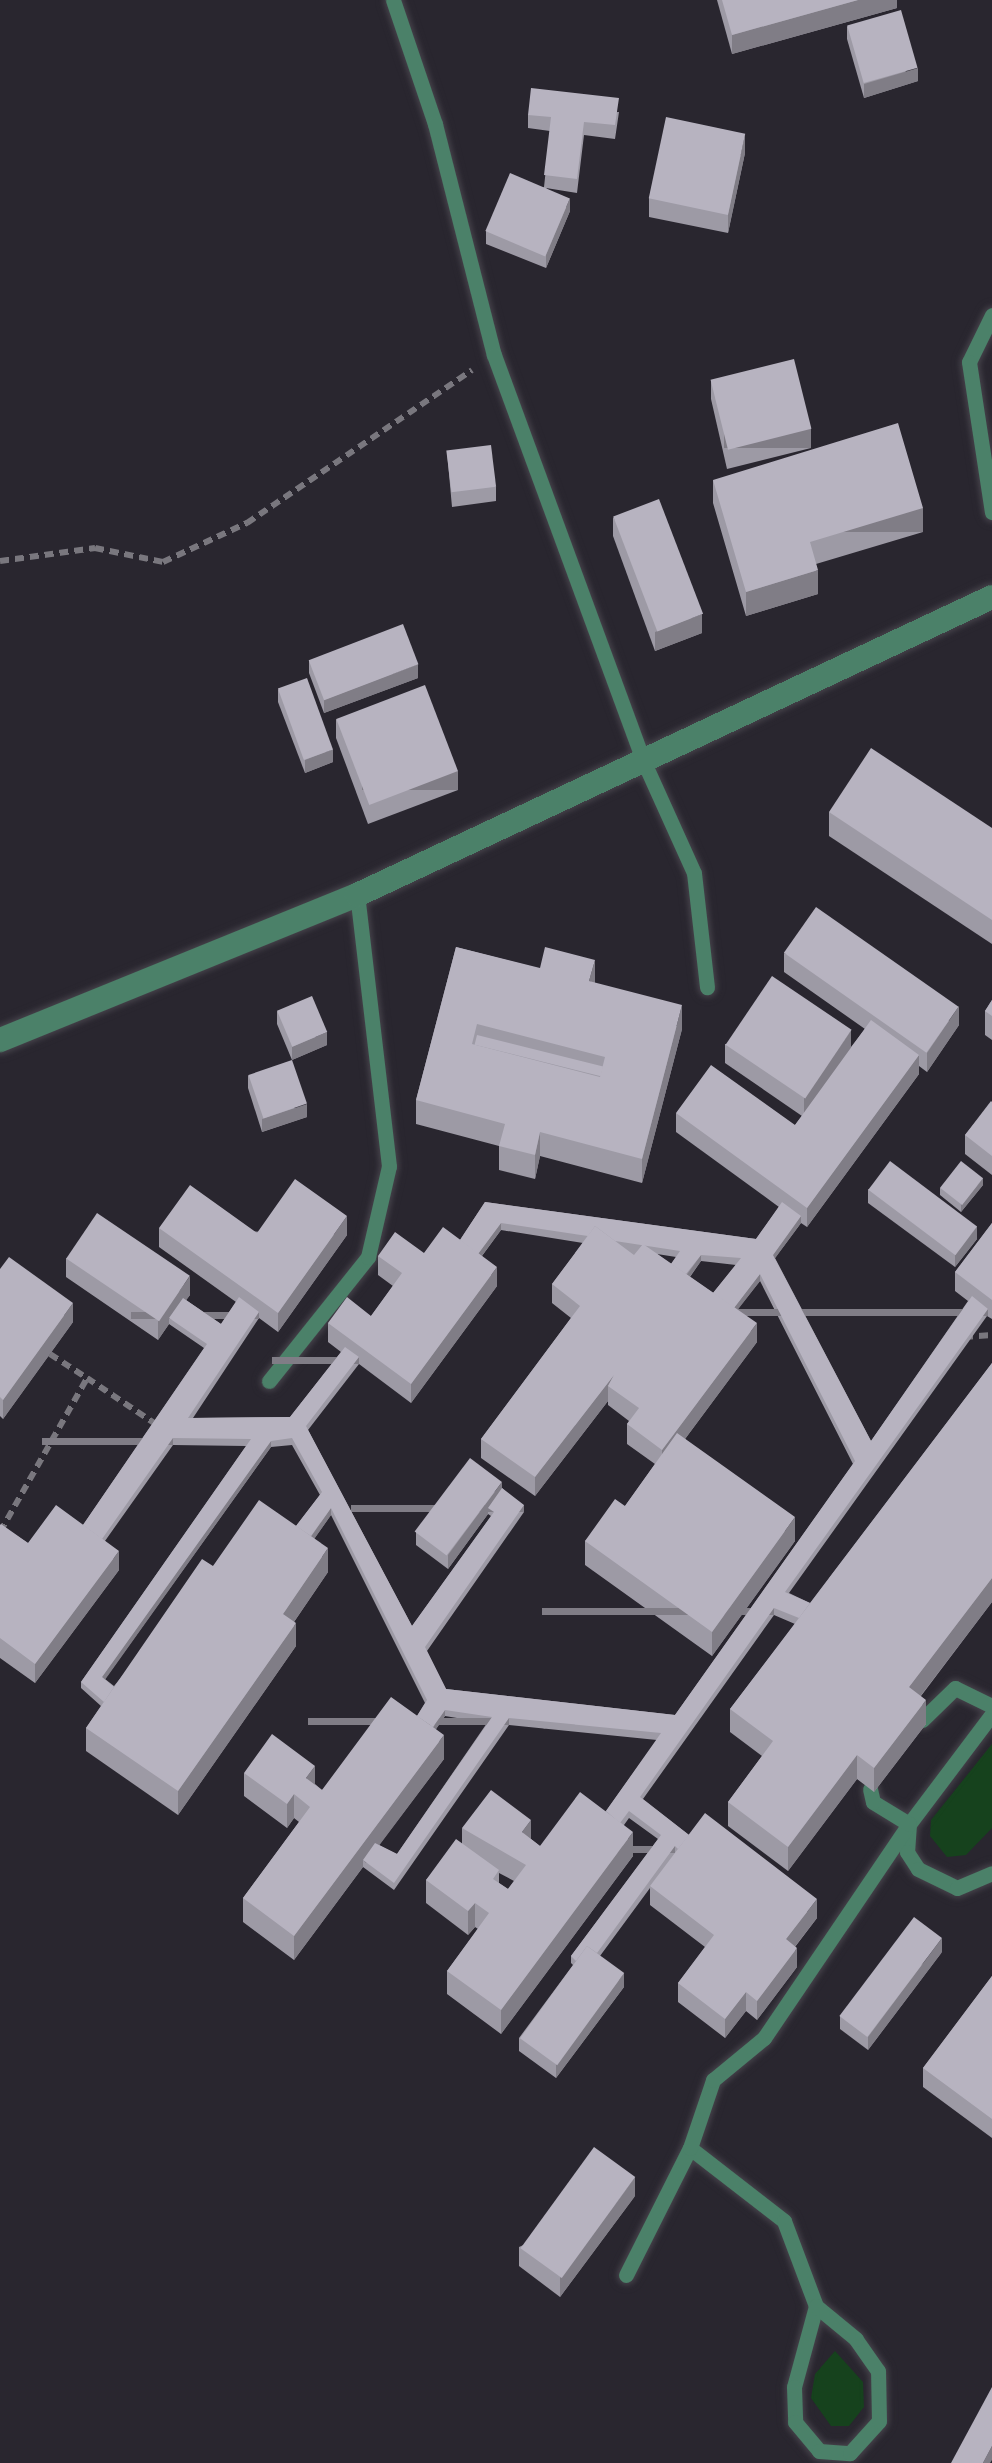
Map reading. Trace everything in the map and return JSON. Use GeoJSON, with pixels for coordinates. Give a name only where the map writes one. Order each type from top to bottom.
{"type":"FeatureCollection","features":[{"type":"Feature","properties":{"kind":"street"},"geometry":{"type":"LineString","coordinates":[[0,1040],[357,895],[992,597]]}},
{"type":"Feature","properties":{"kind":"lane"},"geometry":{"type":"LineString","coordinates":[[393,0],[435,124],[494,355],[643,760],[694,873],[707,987]]}},
{"type":"Feature","properties":{"kind":"lane"},"geometry":{"type":"LineString","coordinates":[[992,316],[969,362],[992,512]]}},
{"type":"Feature","properties":{"kind":"lane"},"geometry":{"type":"LineString","coordinates":[[269,1381],[368,1257],[389,1166],[357,895]]}},
{"type":"Feature","properties":{"kind":"lane"},"geometry":{"type":"LineString","coordinates":[[626,2275],[690,2148],[712,2080],[764,2038],[992,1710],[955,1688],[922,1720]]}},
{"type":"Feature","properties":{"kind":"lane"},"geometry":{"type":"LineString","coordinates":[[870,1789],[874,1802],[909,1825]]}},
{"type":"Feature","properties":{"kind":"lane"},"geometry":{"type":"LineString","coordinates":[[909,1825],[907,1852],[930,1876],[969,1888],[992,1873]]}},
{"type":"Feature","properties":{"kind":"lane"},"geometry":{"type":"LineString","coordinates":[[690,2148],[784,2221],[817,2306],[878,2372],[879,2421],[853,2458],[819,2451],[795,2422],[794,2387],[817,2306]]}},
{"type":"Feature","properties":{"kind":"path"},"geometry":{"type":"LineString","coordinates":[[0,560],[95,548],[163,562],[248,523],[494,355]]}},
{"type":"Feature","properties":{"kind":"path"},"geometry":{"type":"LineString","coordinates":[[948,1356],[969,1326]]}},
{"type":"Feature","properties":{"kind":"path"},"geometry":{"type":"LineString","coordinates":[[961,1337],[992,1335]]}},
{"type":"Feature","properties":{"kind":"path"},"geometry":{"type":"LineString","coordinates":[[50,1354],[169,1433]]}},
{"type":"Feature","properties":{"kind":"path"},"geometry":{"type":"LineString","coordinates":[[0,1532],[87,1378]]}},
{"type":"Feature","properties":{"kind":"green space"},"geometry":{"type":"Polygon","coordinates":[[[992,1744],[992,1828],[966,1855],[947,1857],[930,1836],[931,1820],[992,1744]]]}},
{"type":"Feature","properties":{"kind":"green space"},"geometry":{"type":"Polygon","coordinates":[[[835,2351],[863,2382],[864,2407],[849,2426],[831,2426],[811,2398],[815,2374],[835,2351]]]}},
{"type":"Feature","properties":{"kind":"building"},"geometry":{"type":"Polygon","coordinates":[[[722,0],[858,0],[732,35],[722,0]]]}},
{"type":"Feature","properties":{"kind":"building"},"geometry":{"type":"Polygon","coordinates":[[[901,10],[918,68],[864,83],[847,25],[901,10]]]}},
{"type":"Feature","properties":{"kind":"building"},"geometry":{"type":"Polygon","coordinates":[[[531,88],[619,98],[615,125],[584,122],[577,179],[544,175],[551,117],[528,115],[531,88]]]}},
{"type":"Feature","properties":{"kind":"building"},"geometry":{"type":"Polygon","coordinates":[[[666,117],[745,134],[728,215],[649,198],[666,117]]]}},
{"type":"Feature","properties":{"kind":"building"},"geometry":{"type":"Polygon","coordinates":[[[510,173],[570,198],[545,256],[485,231],[510,173]]]}},
{"type":"Feature","properties":{"kind":"building"},"geometry":{"type":"Polygon","coordinates":[[[794,359],[811,429],[728,450],[711,380],[794,359]]]}},
{"type":"Feature","properties":{"kind":"building"},"geometry":{"type":"Polygon","coordinates":[[[898,423],[923,508],[810,542],[818,570],[746,592],[713,480],[898,423]]]}},
{"type":"Feature","properties":{"kind":"building"},"geometry":{"type":"Polygon","coordinates":[[[491,445],[496,487],[451,492],[446,450],[491,445]]]}},
{"type":"Feature","properties":{"kind":"building"},"geometry":{"type":"Polygon","coordinates":[[[659,499],[703,614],[657,631],[613,517],[659,499]]]}},
{"type":"Feature","properties":{"kind":"building"},"geometry":{"type":"Polygon","coordinates":[[[403,624],[418,664],[324,700],[309,660],[403,624]]]}},
{"type":"Feature","properties":{"kind":"building"},"geometry":{"type":"Polygon","coordinates":[[[307,678],[333,749],[304,760],[278,689],[307,678]]]}},
{"type":"Feature","properties":{"kind":"building"},"geometry":{"type":"Polygon","coordinates":[[[425,685],[458,771],[369,805],[336,719],[425,685]]]}},
{"type":"Feature","properties":{"kind":"building"},"geometry":{"type":"Polygon","coordinates":[[[871,748],[992,828],[992,920],[829,812],[871,748]]]}},
{"type":"Feature","properties":{"kind":"building"},"geometry":{"type":"Polygon","coordinates":[[[816,907],[959,1007],[926,1053],[784,953],[816,907]]]}},
{"type":"Feature","properties":{"kind":"building"},"geometry":{"type":"Polygon","coordinates":[[[456,947],[540,968],[545,947],[595,960],[589,981],[682,1005],[642,1159],[540,1132],[535,1155],[499,1146],[505,1124],[416,1100],[456,947]],[[477,1024],[472,1044],[600,1077],[605,1057],[477,1024]]]}},
{"type":"Feature","properties":{"kind":"building"},"geometry":{"type":"Polygon","coordinates":[[[772,976],[852,1030],[805,1098],[726,1045],[772,976]]]}},
{"type":"Feature","properties":{"kind":"building"},"geometry":{"type":"Polygon","coordinates":[[[312,996],[327,1032],[292,1047],[277,1011],[312,996]]]}},
{"type":"Feature","properties":{"kind":"building"},"geometry":{"type":"Polygon","coordinates":[[[871,1020],[919,1055],[807,1208],[676,1113],[711,1065],[795,1125],[871,1020]]]}},
{"type":"Feature","properties":{"kind":"building"},"geometry":{"type":"Polygon","coordinates":[[[477,1035],[603,1066],[601,1076],[475,1045],[477,1035]]]}},
{"type":"Feature","properties":{"kind":"building"},"geometry":{"type":"Polygon","coordinates":[[[292,1060],[307,1103],[263,1118],[249,1075],[292,1060]]]}},
{"type":"Feature","properties":{"kind":"building"},"geometry":{"type":"Polygon","coordinates":[[[992,1102],[992,1156],[965,1135],[992,1102]]]}},
{"type":"Feature","properties":{"kind":"building"},"geometry":{"type":"Polygon","coordinates":[[[890,1161],[977,1227],[955,1255],[868,1190],[890,1161]]]}},
{"type":"Feature","properties":{"kind":"building"},"geometry":{"type":"Polygon","coordinates":[[[961,1161],[983,1178],[962,1205],[940,1188],[961,1161]]]}},
{"type":"Feature","properties":{"kind":"building"},"geometry":{"type":"Polygon","coordinates":[[[295,1179],[347,1216],[278,1313],[159,1228],[190,1185],[257,1233],[295,1179]]]}},
{"type":"Feature","properties":{"kind":"building"},"geometry":{"type":"Polygon","coordinates":[[[485,1202],[756,1239],[782,1202],[801,1216],[773,1255],[871,1441],[972,1296],[988,1309],[785,1592],[810,1603],[799,1618],[774,1608],[640,1797],[689,1835],[678,1849],[675,1846],[597,1953],[587,1946],[576,1961],[571,1956],[661,1835],[629,1811],[620,1823],[606,1811],[661,1733],[509,1718],[394,1883],[363,1860],[375,1843],[397,1854],[492,1717],[445,1710],[433,1727],[417,1716],[427,1700],[331,1508],[311,1536],[296,1526],[322,1492],[292,1438],[271,1441],[102,1677],[114,1687],[104,1702],[81,1682],[251,1439],[173,1438],[102,1539],[83,1525],[207,1344],[169,1318],[183,1298],[221,1324],[239,1297],[259,1312],[188,1418],[290,1417],[345,1347],[359,1357],[306,1426],[412,1626],[494,1512],[488,1508],[502,1488],[524,1505],[425,1647],[446,1689],[675,1715],[855,1461],[760,1274],[734,1308],[713,1293],[741,1258],[701,1255],[686,1274],[671,1264],[680,1251],[615,1241],[595,1226],[588,1236],[501,1223],[478,1254],[460,1240],[485,1202]]]}},
{"type":"Feature","properties":{"kind":"building"},"geometry":{"type":"Polygon","coordinates":[[[97,1213],[190,1276],[159,1321],[66,1259],[97,1213]]]}},
{"type":"Feature","properties":{"kind":"building"},"geometry":{"type":"Polygon","coordinates":[[[992,1223],[992,1300],[955,1272],[992,1223]]]}},
{"type":"Feature","properties":{"kind":"building"},"geometry":{"type":"Polygon","coordinates":[[[595,1226],[634,1255],[643,1244],[757,1323],[662,1450],[627,1424],[639,1408],[608,1386],[614,1375],[535,1477],[481,1439],[580,1306],[552,1284],[595,1226]]]}},
{"type":"Feature","properties":{"kind":"building"},"geometry":{"type":"Polygon","coordinates":[[[443,1227],[497,1267],[411,1384],[328,1323],[347,1297],[371,1316],[402,1273],[378,1256],[395,1232],[424,1253],[443,1227]]]}},
{"type":"Feature","properties":{"kind":"building"},"geometry":{"type":"Polygon","coordinates":[[[9,1257],[73,1303],[3,1400],[0,1269],[9,1257]]]}},
{"type":"Feature","properties":{"kind":"building"},"geometry":{"type":"Polygon","coordinates":[[[992,1363],[992,1578],[909,1687],[926,1700],[874,1768],[857,1755],[788,1847],[728,1802],[773,1741],[730,1709],[992,1363]]]}},
{"type":"Feature","properties":{"kind":"building"},"geometry":{"type":"Polygon","coordinates":[[[677,1433],[795,1517],[712,1632],[585,1541],[615,1499],[625,1506],[677,1433]]]}},
{"type":"Feature","properties":{"kind":"building"},"geometry":{"type":"Polygon","coordinates":[[[470,1458],[502,1482],[447,1556],[415,1531],[470,1458]]]}},
{"type":"Feature","properties":{"kind":"building"},"geometry":{"type":"Polygon","coordinates":[[[259,1500],[328,1548],[283,1614],[296,1623],[178,1791],[86,1728],[202,1559],[213,1566],[259,1500]]]}},
{"type":"Feature","properties":{"kind":"building"},"geometry":{"type":"Polygon","coordinates":[[[56,1505],[119,1551],[35,1664],[0,1638],[0,1525],[28,1543],[56,1505]]]}},
{"type":"Feature","properties":{"kind":"building"},"geometry":{"type":"Polygon","coordinates":[[[391,1697],[444,1735],[294,1936],[243,1898],[310,1807],[294,1794],[287,1804],[244,1773],[272,1734],[315,1766],[306,1778],[322,1790],[391,1697]]]}},
{"type":"Feature","properties":{"kind":"building"},"geometry":{"type":"Polygon","coordinates":[[[491,1790],[531,1820],[522,1832],[540,1846],[580,1792],[633,1832],[501,2010],[447,1971],[489,1913],[475,1903],[468,1911],[426,1880],[456,1839],[499,1870],[493,1879],[508,1889],[526,1865],[462,1828],[491,1790]]]}},
{"type":"Feature","properties":{"kind":"building"},"geometry":{"type":"Polygon","coordinates":[[[705,1813],[817,1899],[786,1939],[797,1948],[757,2001],[746,1992],[725,2019],[678,1983],[714,1935],[650,1886],[705,1813]]]}},
{"type":"Feature","properties":{"kind":"building"},"geometry":{"type":"Polygon","coordinates":[[[914,1917],[942,1938],[867,2037],[839,2016],[914,1917]]]}},
{"type":"Feature","properties":{"kind":"building"},"geometry":{"type":"Polygon","coordinates":[[[587,1946],[624,1973],[557,2065],[520,2038],[587,1946]]]}},
{"type":"Feature","properties":{"kind":"building"},"geometry":{"type":"Polygon","coordinates":[[[992,1976],[992,2119],[923,2068],[992,1976]]]}},
{"type":"Feature","properties":{"kind":"building"},"geometry":{"type":"Polygon","coordinates":[[[594,2147],[635,2177],[562,2278],[521,2248],[594,2147]]]}},
{"type":"Feature","properties":{"kind":"building"},"geometry":{"type":"Polygon","coordinates":[[[992,2387],[992,2446],[983,2463],[951,2463],[992,2387]]]}}]}
